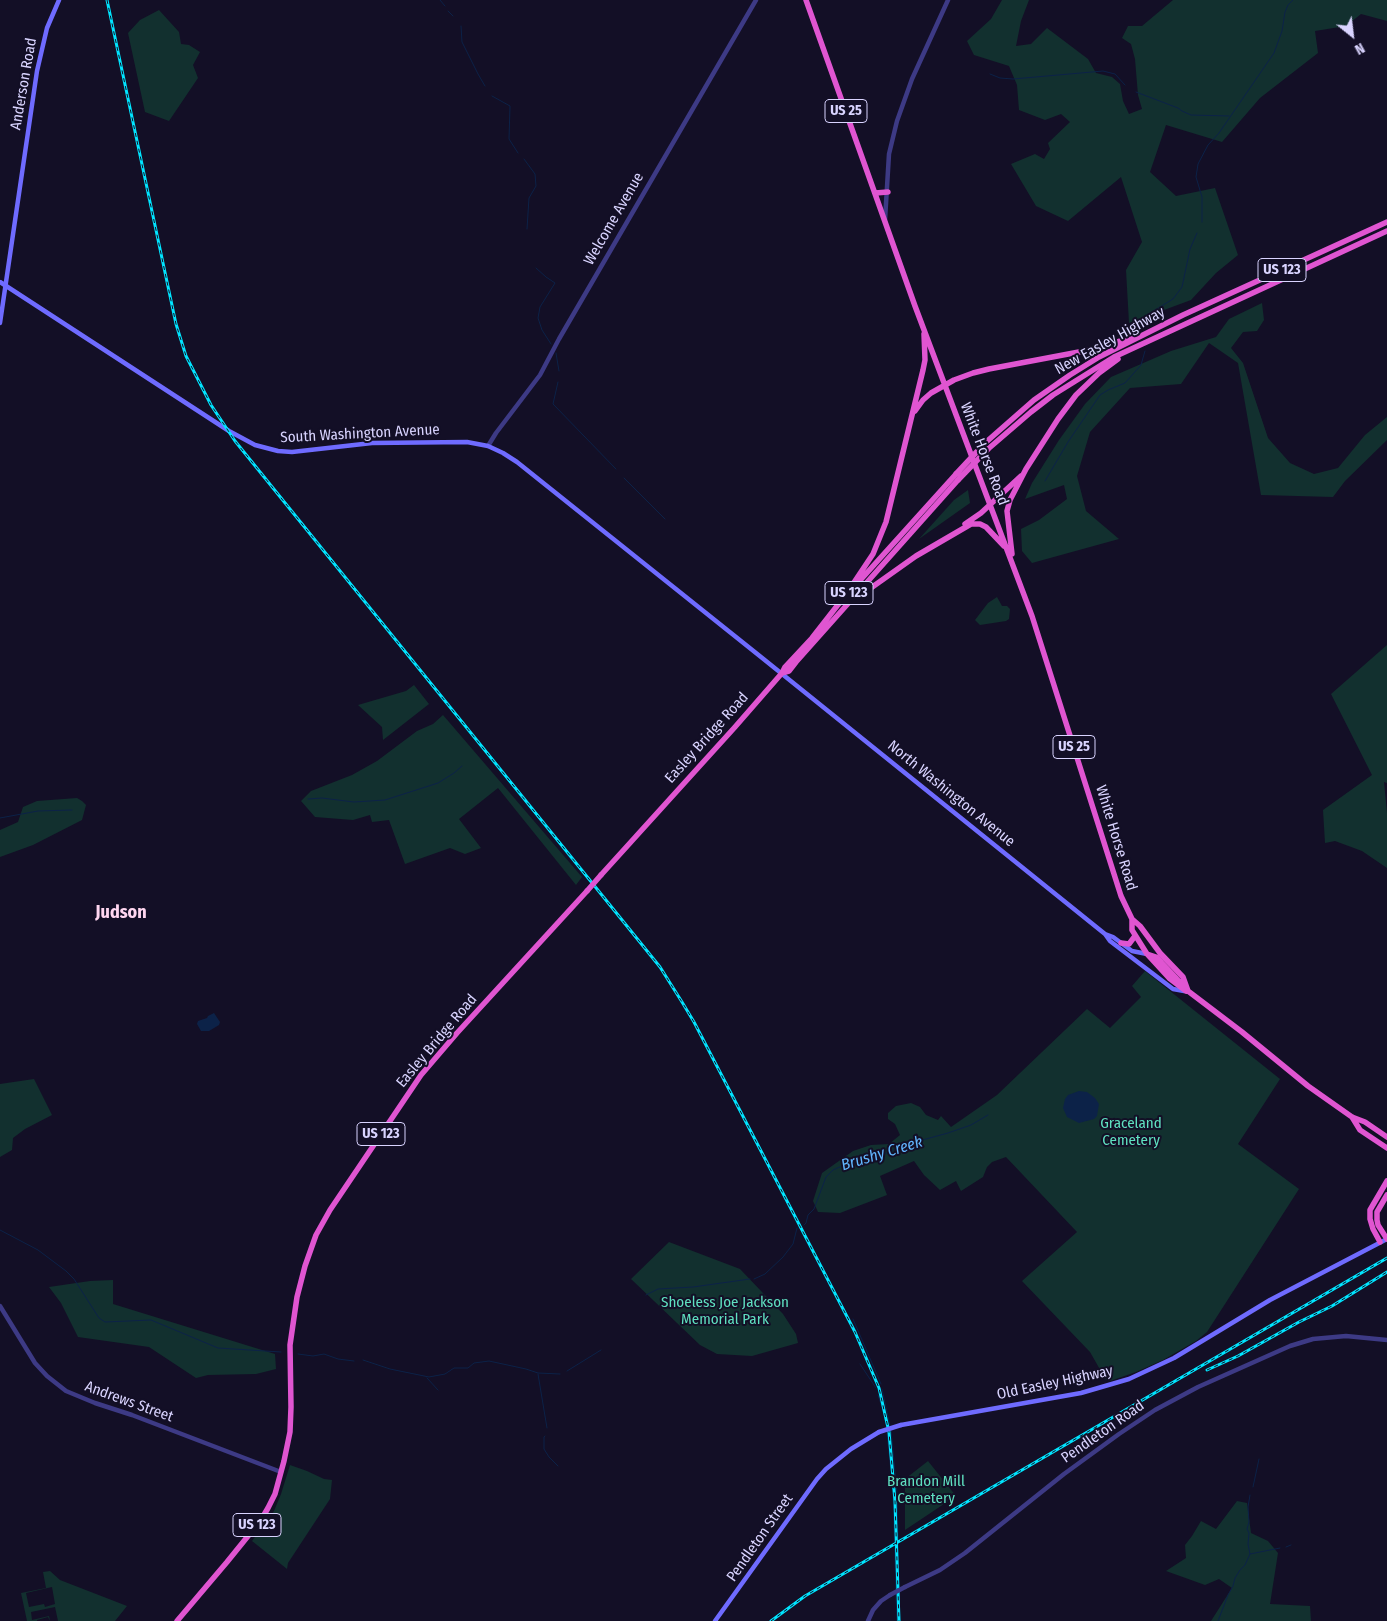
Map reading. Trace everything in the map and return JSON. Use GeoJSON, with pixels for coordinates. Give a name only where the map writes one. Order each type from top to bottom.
{"type":"FeatureCollection","features":[{"type":"Feature","properties":{"kind":"highway","name":"White Horse Road"},"geometry":{"type":"LineString","coordinates":[[806,0],[923,327],[1014,565],[1040,640],[1121,896],[1132,919],[1183,977],[1186,991],[1242,1032],[1308,1086],[1352,1117],[1365,1122],[1387,1137]]}},
{"type":"Feature","properties":{"kind":"highway"},"geometry":{"type":"LineString","coordinates":[[875,193],[888,192]]}},
{"type":"Feature","properties":{"kind":"highway","name":"New Easley Highway"},"geometry":{"type":"LineString","coordinates":[[818,638],[844,611],[985,443],[1018,414],[1070,375],[1177,318],[1387,222]]}},
{"type":"Feature","properties":{"kind":"highway","name":"New Easley Highway"},"geometry":{"type":"LineString","coordinates":[[812,638],[832,612],[957,477],[1031,412],[1077,379],[1114,357],[1387,231]]}},
{"type":"Feature","properties":{"kind":"highway"},"geometry":{"type":"LineString","coordinates":[[1349,239],[1352,247]]}},
{"type":"Feature","properties":{"kind":"highway"},"geometry":{"type":"LineString","coordinates":[[912,421],[916,410],[923,400],[954,380],[989,368],[1065,355],[1109,345],[1177,318]]}},
{"type":"Feature","properties":{"kind":"highway"},"geometry":{"type":"LineString","coordinates":[[1014,565],[1006,514],[1010,500],[1024,474],[1064,411],[1090,380],[1107,366],[1180,326]]}},
{"type":"Feature","properties":{"kind":"highway"},"geometry":{"type":"LineString","coordinates":[[832,612],[838,601],[864,568],[880,540],[912,421],[925,360],[923,327]]}},
{"type":"Feature","properties":{"kind":"highway"},"geometry":{"type":"LineString","coordinates":[[844,611],[870,588],[981,513],[1024,474]]}},
{"type":"Feature","properties":{"kind":"highway"},"geometry":{"type":"LineString","coordinates":[[920,554],[966,526],[975,524],[986,528],[1007,549]]}},
{"type":"Feature","properties":{"kind":"highway","name":"Easley Bridge Road"},"geometry":{"type":"LineString","coordinates":[[177,1621],[261,1520],[274,1494],[288,1440],[291,1416],[290,1345],[294,1309],[305,1266],[316,1235],[330,1210],[421,1075],[457,1033],[587,892],[812,638]]}},
{"type":"Feature","properties":{"kind":"highway","name":"Easley Bridge Road"},"geometry":{"type":"LineString","coordinates":[[782,673],[789,671],[818,638]]}},
{"type":"Feature","properties":{"kind":"highway","name":"White Horse Road"},"geometry":{"type":"LineString","coordinates":[[1132,919],[1132,930],[1147,954]]}},
{"type":"Feature","properties":{"kind":"highway"},"geometry":{"type":"LineString","coordinates":[[1121,943],[1130,944],[1135,936]]}},
{"type":"Feature","properties":{"kind":"highway"},"geometry":{"type":"LineString","coordinates":[[1147,954],[1156,957],[1186,991]]}},
{"type":"Feature","properties":{"kind":"highway","name":"White Horse Road"},"geometry":{"type":"LineString","coordinates":[[1352,1117],[1360,1130],[1386,1148]]}},
{"type":"Feature","properties":{"kind":"highway"},"geometry":{"type":"LineString","coordinates":[[1380,1242],[1373,1229],[1370,1210],[1387,1181]]}},
{"type":"Feature","properties":{"kind":"highway"},"geometry":{"type":"LineString","coordinates":[[1387,1195],[1377,1212],[1377,1220],[1387,1239]]}},
{"type":"Feature","properties":{"kind":"main road","name":"Anderson Road"},"geometry":{"type":"LineString","coordinates":[[0,323],[37,71],[45,35],[59,0]]}},
{"type":"Feature","properties":{"kind":"main road","name":"South Washington Avenue"},"geometry":{"type":"LineString","coordinates":[[0,282],[229,431],[255,445],[278,451],[292,452],[372,443],[467,442],[488,446],[503,453],[517,462],[782,673]]}},
{"type":"Feature","properties":{"kind":"main road","name":"North Washington Avenue"},"geometry":{"type":"LineString","coordinates":[[782,673],[1105,934],[1110,941],[1173,989],[1186,991]]}},
{"type":"Feature","properties":{"kind":"main road","name":"North Washington Avenue"},"geometry":{"type":"LineString","coordinates":[[1105,934],[1113,937],[1132,951],[1147,954]]}},
{"type":"Feature","properties":{"kind":"main road","name":"Old Easley Highway"},"geometry":{"type":"LineString","coordinates":[[826,1470],[851,1449],[878,1432],[901,1425],[1081,1393],[1138,1376],[1174,1358],[1285,1292],[1387,1239]]}},
{"type":"Feature","properties":{"kind":"main road","name":"Pendleton Street"},"geometry":{"type":"LineString","coordinates":[[716,1621],[812,1485],[826,1470]]}},
{"type":"Feature","properties":{"kind":"street","name":"Welcome Avenue"},"geometry":{"type":"LineString","coordinates":[[488,446],[540,375],[559,339],[756,0]]}},
{"type":"Feature","properties":{"kind":"street"},"geometry":{"type":"LineString","coordinates":[[885,222],[889,154],[902,103],[948,0]]}},
{"type":"Feature","properties":{"kind":"street","name":"Andrews Street"},"geometry":{"type":"LineString","coordinates":[[1,1310],[35,1362],[47,1376],[66,1391],[281,1472]]}},
{"type":"Feature","properties":{"kind":"street","name":"Pendleton Road"},"geometry":{"type":"LineString","coordinates":[[868,1621],[873,1610],[881,1601],[940,1570],[965,1553],[1064,1474],[1119,1434],[1155,1410],[1198,1386],[1290,1346],[1313,1339],[1346,1336],[1387,1340]]}},
{"type":"Feature","properties":{"kind":"green space"},"geometry":{"type":"Polygon","coordinates":[[[1002,0],[1029,0],[1021,21],[1016,46],[1031,44],[1047,28],[1088,59],[1096,73],[1112,77],[1120,84],[1123,101],[1129,114],[1142,109],[1138,95],[1135,59],[1131,44],[1122,38],[1128,26],[1142,26],[1173,0],[1387,0],[1387,21],[1361,14],[1346,26],[1315,31],[1318,53],[1260,98],[1222,142],[1166,125],[1150,172],[1176,196],[1215,188],[1238,255],[1216,273],[1191,300],[1129,323],[1126,270],[1142,242],[1121,177],[1068,221],[1036,206],[1011,164],[1035,154],[1044,159],[1050,149],[1048,143],[1070,122],[1061,114],[1045,120],[1019,110],[1017,85],[1009,66],[974,55],[967,41],[991,19],[1002,0]]]}},
{"type":"Feature","properties":{"kind":"green space"},"geometry":{"type":"Polygon","coordinates":[[[159,10],[179,32],[181,44],[189,45],[200,52],[193,65],[198,78],[169,121],[145,112],[128,33],[140,20],[159,10]]]}},
{"type":"Feature","properties":{"kind":"green space"},"geometry":{"type":"Polygon","coordinates":[[[1262,303],[1264,320],[1257,331],[1243,332],[1231,348],[1243,363],[1268,438],[1290,463],[1314,474],[1338,468],[1365,435],[1387,417],[1387,440],[1345,481],[1333,497],[1261,495],[1238,363],[1209,343],[1181,384],[1130,388],[1090,432],[1077,476],[1086,511],[1119,539],[1032,563],[1022,551],[1021,529],[1039,520],[1067,499],[1064,485],[1025,499],[1032,483],[1059,440],[1085,404],[1111,377],[1171,351],[1216,337],[1229,319],[1262,303]]]}},
{"type":"Feature","properties":{"kind":"green space"},"geometry":{"type":"Polygon","coordinates":[[[968,490],[970,503],[919,539],[954,500],[968,490]]]}},
{"type":"Feature","properties":{"kind":"green space"},"geometry":{"type":"Polygon","coordinates":[[[997,597],[1002,606],[1007,606],[1010,609],[1009,619],[980,625],[975,620],[988,603],[997,597]]]}},
{"type":"Feature","properties":{"kind":"green space"},"geometry":{"type":"Polygon","coordinates":[[[1387,645],[1387,783],[1384,782],[1387,813],[1387,868],[1362,851],[1335,841],[1325,843],[1323,810],[1372,775],[1331,694],[1387,645]]]}},
{"type":"Feature","properties":{"kind":"green space"},"geometry":{"type":"Polygon","coordinates":[[[414,685],[429,704],[383,740],[382,727],[358,705],[406,691],[414,685]]]}},
{"type":"Feature","properties":{"kind":"green space"},"geometry":{"type":"Polygon","coordinates":[[[443,715],[582,877],[576,885],[498,788],[459,819],[481,848],[465,854],[450,848],[405,864],[389,820],[372,822],[370,815],[353,820],[315,817],[301,801],[311,791],[352,775],[377,761],[417,731],[433,724],[443,715]]]}},
{"type":"Feature","properties":{"kind":"green space"},"geometry":{"type":"Polygon","coordinates":[[[77,798],[86,805],[82,820],[33,845],[0,857],[0,830],[18,822],[23,807],[37,801],[77,798]]]}},
{"type":"Feature","properties":{"kind":"green space","name":"Graceland Cemetery"},"geometry":{"type":"Polygon","coordinates":[[[1145,971],[1280,1079],[1238,1144],[1299,1189],[1207,1332],[1196,1341],[1163,1360],[1110,1381],[1106,1380],[1090,1352],[1022,1281],[1077,1232],[1006,1157],[992,1162],[987,1167],[983,1177],[961,1191],[956,1181],[940,1190],[924,1175],[914,1161],[880,1176],[887,1195],[840,1213],[818,1212],[813,1201],[822,1173],[853,1151],[871,1145],[889,1144],[900,1135],[895,1124],[888,1119],[888,1113],[896,1106],[911,1103],[920,1107],[926,1115],[938,1120],[941,1116],[951,1127],[997,1095],[1087,1009],[1110,1028],[1141,997],[1132,986],[1145,971]]]}},
{"type":"Feature","properties":{"kind":"green space"},"geometry":{"type":"Polygon","coordinates":[[[34,1079],[52,1115],[25,1129],[13,1138],[12,1150],[0,1157],[0,1084],[34,1079]]]}},
{"type":"Feature","properties":{"kind":"green space","name":"Shoeless Joe Jackson Memorial Park"},"geometry":{"type":"Polygon","coordinates":[[[669,1242],[740,1269],[783,1314],[796,1334],[798,1343],[752,1356],[717,1354],[700,1345],[631,1279],[669,1242]]]}},
{"type":"Feature","properties":{"kind":"green space"},"geometry":{"type":"Polygon","coordinates":[[[113,1280],[113,1304],[275,1354],[276,1369],[256,1374],[208,1375],[196,1378],[149,1347],[78,1337],[61,1303],[49,1287],[90,1281],[113,1280]]]}},
{"type":"Feature","properties":{"kind":"green space","name":"Brandon Mill Cemetery"},"geometry":{"type":"Polygon","coordinates":[[[928,1461],[956,1496],[905,1530],[905,1479],[928,1461]]]}},
{"type":"Feature","properties":{"kind":"green space"},"geometry":{"type":"Polygon","coordinates":[[[290,1465],[324,1479],[332,1480],[330,1499],[288,1563],[287,1569],[252,1541],[274,1511],[290,1465]]]}},
{"type":"Feature","properties":{"kind":"green space"},"geometry":{"type":"Polygon","coordinates":[[[1237,1501],[1247,1503],[1251,1533],[1268,1541],[1278,1553],[1270,1604],[1310,1606],[1311,1621],[1211,1621],[1232,1588],[1219,1579],[1205,1585],[1166,1571],[1186,1558],[1185,1545],[1201,1521],[1216,1529],[1237,1501]]]}},
{"type":"Feature","properties":{"kind":"green space"},"geometry":{"type":"Polygon","coordinates":[[[50,1571],[60,1580],[127,1606],[115,1621],[58,1621],[55,1607],[31,1612],[32,1620],[49,1616],[50,1621],[48,1617],[37,1621],[27,1621],[21,1593],[46,1588],[43,1572],[50,1571]],[[52,1587],[26,1593],[29,1607],[44,1604],[45,1607],[55,1604],[52,1587]]]}},
{"type":"Feature","properties":{"kind":"water"},"geometry":{"type":"Polygon","coordinates":[[[214,1013],[220,1022],[219,1025],[209,1031],[201,1031],[197,1024],[198,1021],[214,1013]]]}},
{"type":"Feature","properties":{"kind":"water"},"geometry":{"type":"Polygon","coordinates":[[[1079,1091],[1087,1092],[1099,1104],[1097,1116],[1094,1119],[1079,1123],[1067,1117],[1063,1108],[1068,1095],[1079,1091]]]}},
{"type":"Feature","properties":{"kind":"waterway"},"geometry":{"type":"LineString","coordinates":[[440,0],[445,6]]}},
{"type":"Feature","properties":{"kind":"waterway"},"geometry":{"type":"LineString","coordinates":[[1202,222],[1202,197],[1196,177],[1198,164],[1208,145],[1219,133],[1274,53],[1282,31],[1285,12],[1293,0]]}},
{"type":"Feature","properties":{"kind":"waterway"},"geometry":{"type":"LineString","coordinates":[[448,11],[453,16]]}},
{"type":"Feature","properties":{"kind":"waterway"},"geometry":{"type":"LineString","coordinates":[[461,26],[462,42],[485,86]]}},
{"type":"Feature","properties":{"kind":"waterway"},"geometry":{"type":"LineString","coordinates":[[990,74],[1000,78],[1013,79],[1103,71],[1115,74],[1125,85]]}},
{"type":"Feature","properties":{"kind":"waterway"},"geometry":{"type":"LineString","coordinates":[[1136,92],[1191,115],[1229,116]]}},
{"type":"Feature","properties":{"kind":"waterway"},"geometry":{"type":"LineString","coordinates":[[492,96],[510,106],[509,139],[518,153]]}},
{"type":"Feature","properties":{"kind":"waterway"},"geometry":{"type":"LineString","coordinates":[[524,159],[535,174],[536,186],[529,198],[527,229]]}},
{"type":"Feature","properties":{"kind":"waterway"},"geometry":{"type":"LineString","coordinates":[[1145,316],[1173,299],[1182,287],[1190,249],[1197,233]]}},
{"type":"Feature","properties":{"kind":"waterway"},"geometry":{"type":"LineString","coordinates":[[536,268],[555,283],[540,307],[538,318],[542,330],[551,344]]}},
{"type":"Feature","properties":{"kind":"waterway"},"geometry":{"type":"LineString","coordinates":[[1045,481],[1068,442],[1100,395],[1125,383],[1141,365],[1145,351]]}},
{"type":"Feature","properties":{"kind":"waterway"},"geometry":{"type":"LineString","coordinates":[[556,353],[559,371]]}},
{"type":"Feature","properties":{"kind":"waterway"},"geometry":{"type":"LineString","coordinates":[[558,382],[553,404],[616,469]]}},
{"type":"Feature","properties":{"kind":"waterway"},"geometry":{"type":"LineString","coordinates":[[624,478],[665,519]]}},
{"type":"Feature","properties":{"kind":"waterway"},"geometry":{"type":"LineString","coordinates":[[308,799],[322,798],[354,802],[385,800],[438,783],[462,766]]}},
{"type":"Feature","properties":{"kind":"waterway"},"geometry":{"type":"LineString","coordinates":[[0,818],[38,811],[72,810]]}},
{"type":"Feature","properties":{"kind":"waterway","name":"Brushy Creek"},"geometry":{"type":"LineString","coordinates":[[804,1225],[808,1215],[814,1209],[826,1177],[833,1170],[844,1165],[885,1154],[904,1145],[971,1125],[988,1115]]}},
{"type":"Feature","properties":{"kind":"waterway","name":"Brushy Creek"},"geometry":{"type":"LineString","coordinates":[[754,1279],[765,1274],[783,1257],[793,1244],[797,1228]]}},
{"type":"Feature","properties":{"kind":"waterway","name":"Brushy Creek"},"geometry":{"type":"LineString","coordinates":[[0,1230],[38,1250],[66,1271],[74,1279],[99,1318],[105,1322],[151,1320],[218,1348],[281,1352]]}},
{"type":"Feature","properties":{"kind":"waterway","name":"Brushy Creek"},"geometry":{"type":"LineString","coordinates":[[646,1295],[658,1289],[693,1287],[750,1279]]}},
{"type":"Feature","properties":{"kind":"waterway"},"geometry":{"type":"LineString","coordinates":[[853,1319],[881,1384]]}},
{"type":"Feature","properties":{"kind":"waterway","name":"Brushy Creek"},"geometry":{"type":"LineString","coordinates":[[567,1371],[601,1350]]}},
{"type":"Feature","properties":{"kind":"waterway","name":"Brushy Creek"},"geometry":{"type":"LineString","coordinates":[[298,1354],[313,1356],[324,1354],[338,1359],[354,1361]]}},
{"type":"Feature","properties":{"kind":"waterway","name":"Brushy Creek"},"geometry":{"type":"LineString","coordinates":[[363,1360],[390,1369],[429,1377],[445,1374],[454,1368],[468,1368],[474,1363],[489,1361],[538,1373],[560,1374]]}},
{"type":"Feature","properties":{"kind":"waterway"},"geometry":{"type":"LineString","coordinates":[[860,1364],[876,1388]]}},
{"type":"Feature","properties":{"kind":"waterway"},"geometry":{"type":"LineString","coordinates":[[538,1374],[547,1428]]}},
{"type":"Feature","properties":{"kind":"waterway"},"geometry":{"type":"LineString","coordinates":[[427,1378],[438,1390]]}},
{"type":"Feature","properties":{"kind":"waterway"},"geometry":{"type":"LineString","coordinates":[[882,1389],[890,1426]]}},
{"type":"Feature","properties":{"kind":"waterway"},"geometry":{"type":"LineString","coordinates":[[878,1395],[887,1428]]}},
{"type":"Feature","properties":{"kind":"waterway"},"geometry":{"type":"LineString","coordinates":[[891,1430],[897,1493],[899,1588]]}},
{"type":"Feature","properties":{"kind":"waterway"},"geometry":{"type":"LineString","coordinates":[[887,1432],[893,1491],[896,1590]]}},
{"type":"Feature","properties":{"kind":"waterway"},"geometry":{"type":"LineString","coordinates":[[545,1436],[544,1449],[558,1466]]}},
{"type":"Feature","properties":{"kind":"waterway"},"geometry":{"type":"LineString","coordinates":[[1253,1487],[1259,1459]]}},
{"type":"Feature","properties":{"kind":"waterway"},"geometry":{"type":"LineString","coordinates":[[1218,1621],[1235,1578],[1245,1565],[1250,1554],[1248,1544],[1249,1533],[1247,1529],[1250,1495]]}},
{"type":"Feature","properties":{"kind":"waterway"},"geometry":{"type":"LineString","coordinates":[[1286,1547],[1291,1545]]}},
{"type":"Feature","properties":{"kind":"waterway"},"geometry":{"type":"LineString","coordinates":[[1250,1554],[1280,1548]]}},
{"type":"Feature","properties":{"kind":"waterway"},"geometry":{"type":"LineString","coordinates":[[899,1592],[900,1621]]}},
{"type":"Feature","properties":{"kind":"waterway"},"geometry":{"type":"LineString","coordinates":[[896,1594],[897,1621]]}},
{"type":"Feature","properties":{"kind":"railway"},"geometry":{"type":"LineString","coordinates":[[107,0],[176,324],[186,356],[211,405],[235,441],[660,967],[694,1022],[855,1332],[879,1388],[889,1432],[895,1501],[899,1621]]}},
{"type":"Feature","properties":{"kind":"railway"},"geometry":{"type":"LineString","coordinates":[[771,1621],[805,1596],[1387,1258]]}},
{"type":"Feature","properties":{"kind":"railway"},"geometry":{"type":"LineString","coordinates":[[1207,1370],[1238,1356],[1332,1306],[1387,1272]]}},
{"type":"Feature","properties":{"kind":"district","name":"Judson"},"geometry":{"type":"Point","coordinates":[121,913]}}]}
